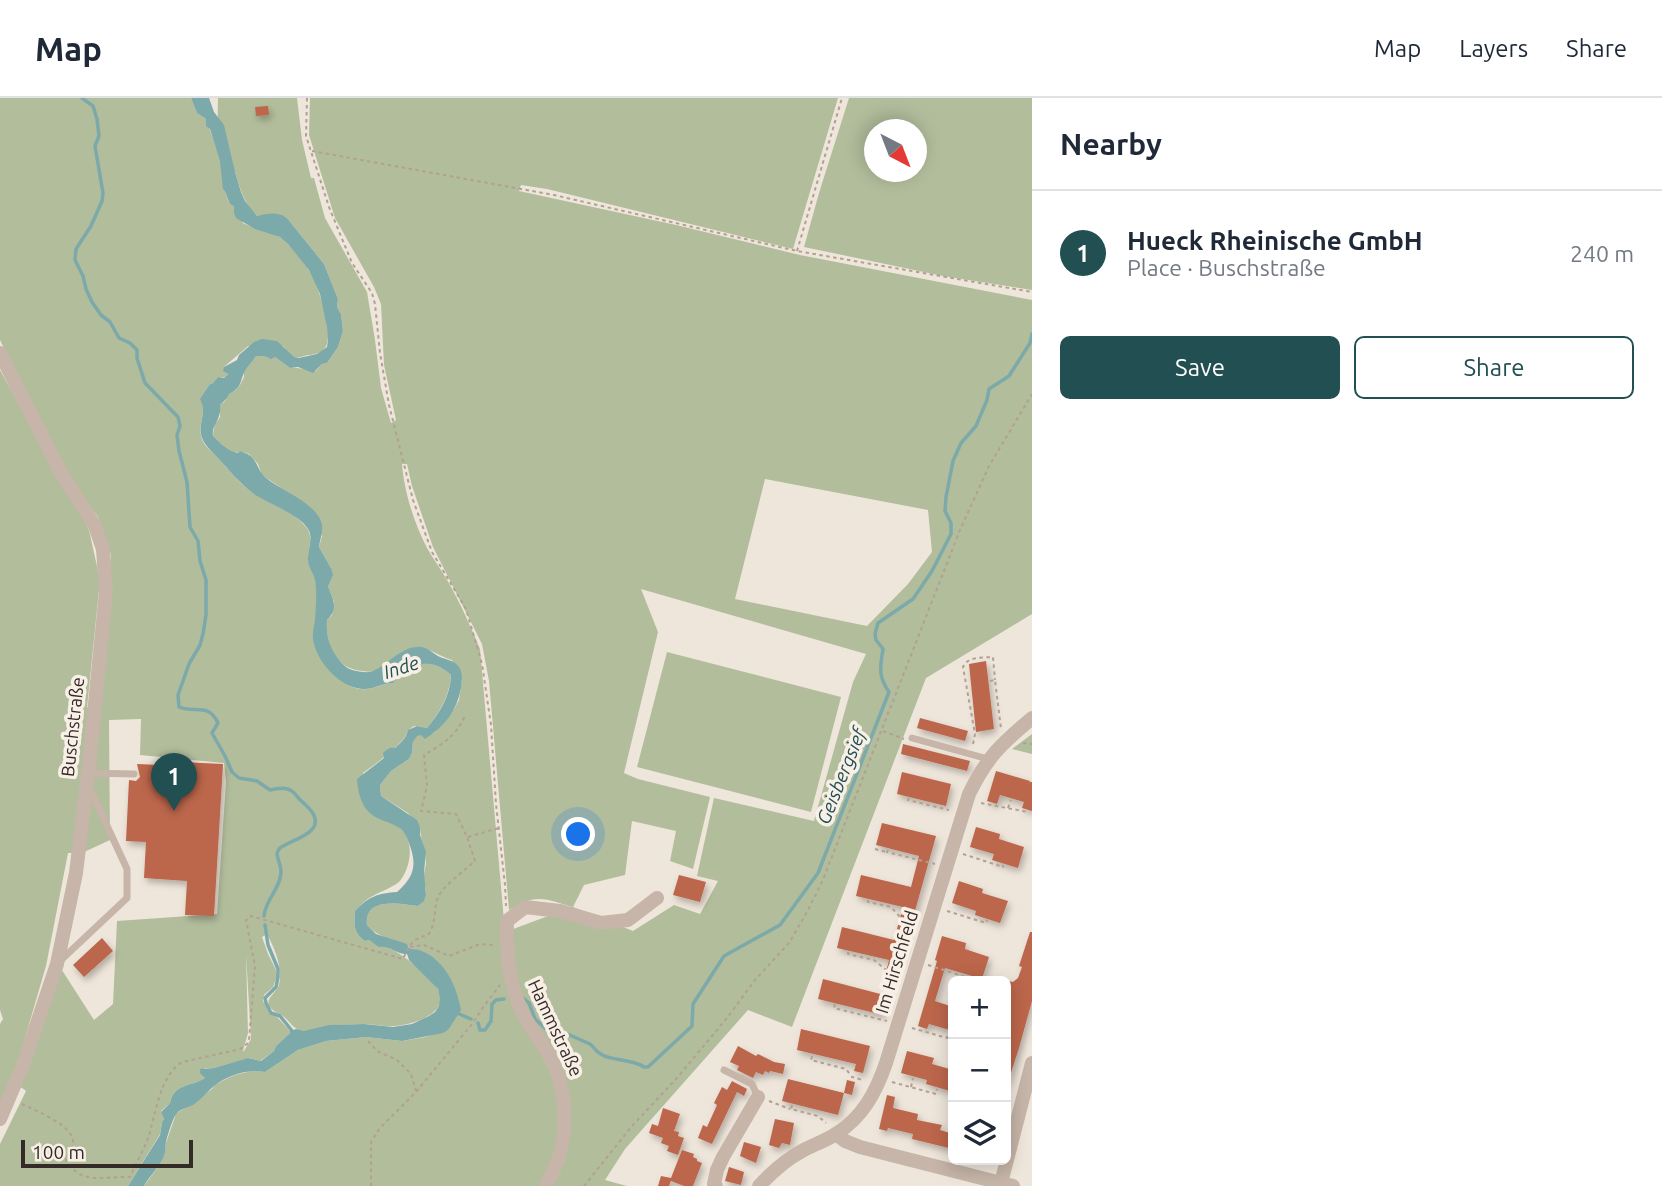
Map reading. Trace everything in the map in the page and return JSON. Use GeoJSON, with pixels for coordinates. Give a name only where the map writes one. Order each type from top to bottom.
{"type":"FeatureCollection","features":[{"type":"Feature","properties":{"kind":"street","name":"Buschstraße"},"geometry":{"type":"LineString","coordinates":[[0,353],[60,471],[95,526],[103,549],[106,592],[76,873],[57,964],[23,1065],[0,1119]]}},
{"type":"Feature","properties":{"kind":"street","name":"Im Hirschfeld"},"geometry":{"type":"LineString","coordinates":[[759,1186],[775,1168],[836,1134],[871,1100],[880,1082],[974,783],[988,759],[1005,740],[1032,718]]}},
{"type":"Feature","properties":{"kind":"street"},"geometry":{"type":"LineString","coordinates":[[507,921],[525,907],[560,911],[601,923],[628,920],[657,898]]}},
{"type":"Feature","properties":{"kind":"street","name":"Hammstraße"},"geometry":{"type":"LineString","coordinates":[[507,921],[506,946],[510,974],[523,1013],[551,1058],[562,1091],[562,1147],[546,1186]]}},
{"type":"Feature","properties":{"kind":"street"},"geometry":{"type":"LineString","coordinates":[[836,1134],[860,1147],[1007,1184],[1032,1063]]}},
{"type":"Feature","properties":{"kind":"street"},"geometry":{"type":"LineString","coordinates":[[716,1186],[714,1184],[720,1163],[758,1097]]}},
{"type":"Feature","properties":{"kind":"lane"},"geometry":{"type":"LineString","coordinates":[[912,738],[988,759]]}},
{"type":"Feature","properties":{"kind":"lane"},"geometry":{"type":"LineString","coordinates":[[57,964],[127,898],[127,869],[88,774],[134,774]]}},
{"type":"Feature","properties":{"kind":"lane"},"geometry":{"type":"LineString","coordinates":[[724,1070],[752,1084],[758,1097]]}},
{"type":"Feature","properties":{"kind":"path"},"geometry":{"type":"LineString","coordinates":[[307,98],[306,136],[329,207],[352,263],[372,293],[376,304],[385,383],[413,500],[432,552],[466,609],[482,664],[491,725],[507,921]]}},
{"type":"Feature","properties":{"kind":"path"},"geometry":{"type":"LineString","coordinates":[[797,251],[842,98]]}},
{"type":"Feature","properties":{"kind":"path"},"geometry":{"type":"LineString","coordinates":[[311,151],[554,195],[797,251],[1032,292]]}},
{"type":"Feature","properties":{"kind":"path"},"geometry":{"type":"LineString","coordinates":[[584,1186],[632,1126],[727,1018],[755,980],[789,943],[807,912],[822,882],[970,509],[989,466],[1032,394]]}},
{"type":"Feature","properties":{"kind":"path"},"geometry":{"type":"LineString","coordinates":[[971,754],[975,734],[963,667],[968,660],[993,657],[1002,737],[1005,740]]}},
{"type":"Feature","properties":{"kind":"path"},"geometry":{"type":"LineString","coordinates":[[990,681],[995,680]]}},
{"type":"Feature","properties":{"kind":"path"},"geometry":{"type":"LineString","coordinates":[[993,711],[999,711]]}},
{"type":"Feature","properties":{"kind":"path"},"geometry":{"type":"LineString","coordinates":[[9,1097],[62,1125],[72,1135],[73,1143],[66,1160],[77,1173],[86,1178],[97,1179],[131,1177],[148,1138],[156,1106],[170,1072],[176,1065],[233,1052],[244,1047],[249,1040],[255,966],[246,920],[250,916],[403,959],[415,938],[428,934],[434,926],[434,912],[439,894],[475,861],[456,814],[421,811],[426,786],[424,755],[451,738],[466,716]]}},
{"type":"Feature","properties":{"kind":"path"},"geometry":{"type":"LineString","coordinates":[[882,731],[907,741],[912,738]]}},
{"type":"Feature","properties":{"kind":"path"},"geometry":{"type":"LineString","coordinates":[[909,798],[908,800],[932,805],[995,807],[1028,812]]}},
{"type":"Feature","properties":{"kind":"path"},"geometry":{"type":"LineString","coordinates":[[1008,808],[1011,800]]}},
{"type":"Feature","properties":{"kind":"path"},"geometry":{"type":"LineString","coordinates":[[467,837],[499,828]]}},
{"type":"Feature","properties":{"kind":"path"},"geometry":{"type":"LineString","coordinates":[[874,849],[946,867]]}},
{"type":"Feature","properties":{"kind":"path"},"geometry":{"type":"LineString","coordinates":[[951,850],[1003,865]]}},
{"type":"Feature","properties":{"kind":"path"},"geometry":{"type":"LineString","coordinates":[[979,860],[981,852]]}},
{"type":"Feature","properties":{"kind":"path"},"geometry":{"type":"LineString","coordinates":[[868,900],[892,906],[901,918],[929,924]]}},
{"type":"Feature","properties":{"kind":"path"},"geometry":{"type":"LineString","coordinates":[[934,908],[986,923],[987,920]]}},
{"type":"Feature","properties":{"kind":"path"},"geometry":{"type":"LineString","coordinates":[[961,916],[964,908]]}},
{"type":"Feature","properties":{"kind":"path"},"geometry":{"type":"LineString","coordinates":[[408,947],[424,945],[449,956],[480,944],[506,946]]}},
{"type":"Feature","properties":{"kind":"path"},"geometry":{"type":"LineString","coordinates":[[848,952],[874,959],[890,971],[913,977]]}},
{"type":"Feature","properties":{"kind":"path"},"geometry":{"type":"LineString","coordinates":[[917,961],[963,976]]}},
{"type":"Feature","properties":{"kind":"path"},"geometry":{"type":"LineString","coordinates":[[945,970],[946,965]]}},
{"type":"Feature","properties":{"kind":"path"},"geometry":{"type":"LineString","coordinates":[[371,1186],[371,1142],[380,1128],[416,1091],[510,974]]}},
{"type":"Feature","properties":{"kind":"path"},"geometry":{"type":"LineString","coordinates":[[835,1004],[834,1008],[947,1038],[948,1035]]}},
{"type":"Feature","properties":{"kind":"path"},"geometry":{"type":"LineString","coordinates":[[368,1041],[377,1051],[397,1060],[411,1074],[416,1091]]}},
{"type":"Feature","properties":{"kind":"path"},"geometry":{"type":"LineString","coordinates":[[812,1056],[811,1060],[846,1069],[852,1077],[936,1094],[937,1089]]}},
{"type":"Feature","properties":{"kind":"path"},"geometry":{"type":"LineString","coordinates":[[846,1069],[847,1064]]}},
{"type":"Feature","properties":{"kind":"path"},"geometry":{"type":"LineString","coordinates":[[911,1087],[913,1078]]}},
{"type":"Feature","properties":{"kind":"path"},"geometry":{"type":"LineString","coordinates":[[758,1097],[819,1114],[836,1134]]}},
{"type":"Feature","properties":{"kind":"green space"},"geometry":{"type":"Polygon","coordinates":[[[0,98],[191,98],[197,113],[206,119],[217,150],[218,98],[297,98],[302,140],[311,178],[314,178],[325,218],[367,292],[381,388],[391,423],[396,420],[384,365],[381,304],[335,218],[309,135],[310,98],[838,98],[793,249],[547,189],[521,185],[519,191],[800,255],[1032,300],[1032,614],[926,678],[792,1027],[748,1010],[625,1149],[605,1180],[627,1186],[144,1186],[165,1153],[176,1114],[215,1085],[239,1074],[265,1072],[298,1050],[326,1041],[366,1037],[402,1041],[448,1030],[459,1001],[447,974],[434,960],[381,936],[367,925],[371,910],[377,906],[394,903],[418,906],[425,897],[426,858],[420,827],[408,813],[381,796],[380,785],[391,771],[409,759],[417,735],[434,733],[454,709],[459,700],[462,680],[452,660],[420,647],[410,648],[371,672],[354,669],[339,661],[330,647],[327,629],[327,620],[332,615],[334,602],[328,586],[331,568],[319,547],[322,536],[304,503],[262,475],[258,464],[249,454],[232,452],[215,439],[213,434],[220,417],[220,405],[240,385],[244,372],[256,356],[275,357],[290,368],[316,371],[322,364],[327,363],[338,347],[343,331],[341,314],[337,307],[338,299],[324,264],[287,218],[276,214],[257,216],[246,201],[235,172],[226,191],[228,201],[234,206],[243,223],[283,239],[308,269],[324,311],[327,343],[320,352],[297,358],[290,355],[283,346],[248,346],[224,367],[230,374],[218,377],[201,399],[202,440],[245,487],[301,521],[308,530],[308,561],[317,591],[313,638],[341,679],[348,685],[370,689],[393,683],[406,670],[420,664],[435,665],[451,675],[443,704],[427,728],[413,727],[383,758],[363,773],[378,818],[402,830],[409,842],[410,856],[400,881],[365,901],[355,911],[354,920],[356,931],[361,938],[393,950],[429,978],[437,988],[440,1004],[428,1016],[402,1025],[331,1025],[301,1031],[268,1004],[279,985],[280,972],[267,934],[262,937],[277,976],[263,1001],[270,1014],[277,1017],[290,1031],[274,1051],[260,1061],[249,1058],[205,1068],[202,1074],[205,1078],[175,1092],[170,1103],[161,1111],[164,1119],[160,1134],[128,1186],[0,1186],[0,1144],[26,1091],[18,1085],[60,967],[94,1020],[113,1004],[117,921],[217,914],[226,782],[224,763],[140,755],[141,719],[109,720],[110,840],[82,853],[68,853],[46,966],[16,1069],[0,1109],[0,1024],[3,1019],[0,1010],[0,370],[89,530],[100,580],[87,708],[100,697],[110,616],[111,555],[98,517],[64,471],[0,340],[0,98]],[[402,464],[405,485],[422,538],[456,597],[480,649],[505,932],[572,907],[540,899],[509,910],[489,681],[482,644],[433,547],[407,464],[402,464]],[[765,479],[735,599],[867,626],[908,584],[932,552],[928,510],[765,479]],[[641,589],[658,632],[624,773],[710,797],[693,869],[670,861],[676,831],[632,821],[625,875],[584,885],[573,907],[633,931],[674,905],[700,914],[718,881],[697,876],[714,798],[814,821],[853,682],[866,654],[641,589]],[[246,954],[248,1033],[243,1051],[251,1039],[246,954]]]}},
{"type":"Feature","properties":{"kind":"green space"},"geometry":{"type":"Polygon","coordinates":[[[849,98],[1032,98],[1032,290],[943,276],[804,247],[849,98]]]}},
{"type":"Feature","properties":{"kind":"green space"},"geometry":{"type":"Polygon","coordinates":[[[667,652],[841,697],[811,812],[637,767],[667,652]]]}},
{"type":"Feature","properties":{"kind":"green space"},"geometry":{"type":"Polygon","coordinates":[[[1032,734],[1032,754],[1012,749],[1032,734]]]}},
{"type":"Feature","properties":{"kind":"water","name":"Inde"},"geometry":{"type":"Polygon","coordinates":[[[191,98],[209,98],[214,112],[224,125],[241,192],[257,216],[276,214],[287,218],[324,264],[338,299],[337,307],[341,314],[343,331],[338,347],[327,363],[313,373],[298,367],[290,368],[275,357],[271,359],[256,356],[245,371],[239,387],[220,405],[213,435],[232,451],[249,455],[265,477],[306,504],[319,517],[322,528],[319,547],[333,575],[328,586],[334,608],[327,620],[328,636],[333,651],[343,664],[349,669],[371,672],[407,649],[421,647],[455,663],[461,672],[459,696],[449,717],[425,739],[421,735],[417,736],[409,759],[391,771],[380,785],[381,796],[417,820],[420,827],[426,852],[424,901],[418,906],[394,903],[377,906],[371,910],[367,925],[376,934],[407,944],[409,948],[436,959],[453,983],[461,1010],[443,1033],[402,1041],[366,1037],[326,1041],[298,1050],[265,1072],[247,1072],[223,1080],[193,1105],[177,1114],[172,1121],[163,1158],[144,1186],[128,1186],[160,1135],[164,1119],[161,1112],[170,1103],[175,1092],[205,1078],[200,1069],[214,1068],[248,1058],[261,1061],[274,1051],[290,1031],[296,1029],[304,1031],[329,1025],[393,1027],[412,1024],[435,1012],[440,998],[438,989],[409,960],[407,954],[379,947],[369,940],[365,941],[356,931],[355,911],[374,897],[397,892],[410,878],[413,868],[413,856],[403,831],[368,811],[362,803],[357,779],[384,758],[383,753],[386,750],[400,744],[408,730],[417,726],[427,728],[444,704],[451,675],[435,665],[421,664],[406,671],[393,683],[362,689],[345,683],[330,672],[319,656],[313,639],[316,589],[308,563],[308,529],[298,519],[249,490],[202,439],[203,411],[200,399],[218,377],[224,378],[229,374],[223,371],[224,367],[237,360],[254,342],[262,339],[277,341],[294,357],[299,358],[317,354],[327,347],[328,340],[320,294],[309,270],[280,237],[255,229],[236,218],[234,206],[223,189],[220,161],[210,129],[206,126],[206,119],[197,113],[191,98]]]}},
{"type":"Feature","properties":{"kind":"building"},"geometry":{"type":"Polygon","coordinates":[[[268,106],[269,115],[256,116],[255,107],[268,106]]]}},
{"type":"Feature","properties":{"kind":"building"},"geometry":{"type":"Polygon","coordinates":[[[986,661],[994,729],[976,732],[969,664],[986,661]]]}},
{"type":"Feature","properties":{"kind":"building"},"geometry":{"type":"Polygon","coordinates":[[[920,718],[968,731],[965,741],[917,728],[920,718]]]}},
{"type":"Feature","properties":{"kind":"building"},"geometry":{"type":"Polygon","coordinates":[[[903,744],[970,761],[967,771],[901,754],[903,744]]]}},
{"type":"Feature","properties":{"kind":"building"},"geometry":{"type":"Polygon","coordinates":[[[181,762],[223,764],[214,916],[185,915],[187,881],[144,878],[146,842],[126,841],[129,780],[136,781],[140,777],[137,764],[180,766],[181,762]]]}},
{"type":"Feature","properties":{"kind":"building"},"geometry":{"type":"Polygon","coordinates":[[[996,771],[1030,781],[1029,785],[1032,782],[1032,811],[1022,808],[1024,802],[1000,795],[997,804],[987,801],[996,771]]]}},
{"type":"Feature","properties":{"kind":"building"},"geometry":{"type":"Polygon","coordinates":[[[902,772],[951,784],[946,806],[897,794],[902,772]]]}},
{"type":"Feature","properties":{"kind":"building"},"geometry":{"type":"Polygon","coordinates":[[[882,823],[936,836],[896,970],[887,968],[889,960],[837,948],[842,927],[894,940],[903,907],[856,896],[861,875],[911,887],[919,856],[876,845],[882,823]]]}},
{"type":"Feature","properties":{"kind":"building"},"geometry":{"type":"Polygon","coordinates":[[[976,827],[1000,834],[999,839],[1024,847],[1018,868],[992,860],[994,854],[970,847],[976,827]]]}},
{"type":"Feature","properties":{"kind":"building"},"geometry":{"type":"Polygon","coordinates":[[[679,875],[706,882],[700,902],[673,895],[679,875]]]}},
{"type":"Feature","properties":{"kind":"building"},"geometry":{"type":"Polygon","coordinates":[[[959,881],[983,889],[982,893],[1008,901],[1000,923],[975,915],[976,911],[952,903],[959,881]]]}},
{"type":"Feature","properties":{"kind":"building"},"geometry":{"type":"Polygon","coordinates":[[[1032,932],[1032,1001],[1011,1073],[1011,982],[1018,978],[1022,967],[1019,966],[1032,932]]]}},
{"type":"Feature","properties":{"kind":"building"},"geometry":{"type":"Polygon","coordinates":[[[942,936],[966,943],[965,949],[989,957],[983,976],[972,976],[945,968],[935,1001],[948,1005],[948,1030],[929,1024],[927,1029],[918,1026],[937,961],[935,960],[942,936]]]}},
{"type":"Feature","properties":{"kind":"building"},"geometry":{"type":"Polygon","coordinates":[[[102,938],[113,951],[84,977],[73,965],[102,938]]]}},
{"type":"Feature","properties":{"kind":"building"},"geometry":{"type":"Polygon","coordinates":[[[823,979],[888,996],[883,1015],[818,999],[823,979]]]}},
{"type":"Feature","properties":{"kind":"building"},"geometry":{"type":"Polygon","coordinates":[[[801,1029],[870,1046],[863,1073],[854,1071],[856,1064],[797,1050],[801,1029]]]}},
{"type":"Feature","properties":{"kind":"building"},"geometry":{"type":"Polygon","coordinates":[[[738,1046],[756,1056],[758,1054],[785,1064],[783,1074],[765,1071],[763,1075],[756,1072],[753,1078],[737,1070],[739,1066],[730,1062],[738,1046]]]}},
{"type":"Feature","properties":{"kind":"building"},"geometry":{"type":"Polygon","coordinates":[[[907,1051],[934,1058],[932,1064],[948,1069],[948,1090],[926,1084],[927,1080],[901,1073],[907,1051]]]}},
{"type":"Feature","properties":{"kind":"building"},"geometry":{"type":"Polygon","coordinates":[[[788,1079],[844,1093],[838,1115],[782,1101],[788,1079]]]}},
{"type":"Feature","properties":{"kind":"building"},"geometry":{"type":"Polygon","coordinates":[[[847,1080],[855,1082],[852,1095],[844,1093],[847,1080]]]}},
{"type":"Feature","properties":{"kind":"building"},"geometry":{"type":"Polygon","coordinates":[[[732,1081],[747,1089],[744,1096],[737,1092],[712,1144],[698,1138],[703,1125],[707,1127],[722,1087],[727,1090],[732,1081]]]}},
{"type":"Feature","properties":{"kind":"building"},"geometry":{"type":"Polygon","coordinates":[[[887,1095],[895,1097],[893,1108],[918,1114],[917,1120],[942,1125],[940,1130],[948,1132],[948,1148],[912,1139],[913,1134],[888,1128],[887,1131],[879,1129],[887,1095]]]}},
{"type":"Feature","properties":{"kind":"building"},"geometry":{"type":"Polygon","coordinates":[[[663,1108],[680,1114],[674,1131],[684,1138],[678,1155],[667,1151],[669,1146],[661,1143],[663,1138],[649,1133],[652,1124],[658,1126],[663,1108]]]}},
{"type":"Feature","properties":{"kind":"building"},"geometry":{"type":"Polygon","coordinates":[[[775,1119],[794,1123],[790,1145],[782,1143],[779,1148],[769,1145],[775,1119]]]}},
{"type":"Feature","properties":{"kind":"building"},"geometry":{"type":"Polygon","coordinates":[[[744,1142],[761,1147],[756,1163],[740,1156],[744,1142]]]}},
{"type":"Feature","properties":{"kind":"building"},"geometry":{"type":"Polygon","coordinates":[[[682,1150],[694,1154],[693,1157],[702,1163],[693,1186],[671,1181],[669,1186],[658,1186],[661,1176],[671,1178],[682,1150]]]}},
{"type":"Feature","properties":{"kind":"building"},"geometry":{"type":"Polygon","coordinates":[[[729,1167],[744,1172],[741,1185],[725,1181],[729,1167]]]}},
{"type":"Feature","properties":{"kind":"waterway"},"geometry":{"type":"LineString","coordinates":[[82,98],[93,106],[97,119],[99,136],[95,146],[103,193],[91,226],[76,249],[75,260],[92,302],[110,322],[119,338],[137,350],[145,383],[178,417],[180,426],[177,435],[187,482],[190,527],[198,541],[206,580],[203,634],[178,695],[179,707],[206,711],[214,717],[218,723],[212,733],[232,772],[239,778],[257,781],[270,790],[291,790],[312,812],[315,820],[311,831],[279,849],[277,854],[280,878],[264,916]]}},
{"type":"Feature","properties":{"kind":"waterway","name":"Geisbergsief"},"geometry":{"type":"LineString","coordinates":[[523,998],[529,1003],[535,1019],[546,1029],[556,1029],[590,1044],[608,1057],[648,1067],[692,1026],[693,1004],[724,956],[780,925],[818,873],[889,692],[881,676],[883,649],[875,634],[878,623],[913,599],[932,571],[951,534],[951,523],[945,511],[953,461],[961,443],[976,426],[989,389],[1009,376],[1030,343],[1032,334]]}},
{"type":"Feature","properties":{"kind":"waterway"},"geometry":{"type":"LineString","coordinates":[[265,925],[268,945],[278,969],[276,987],[265,998],[266,1003],[271,1013],[280,1016],[293,1032]]}},
{"type":"Feature","properties":{"kind":"waterway","name":"Geisbergsief"},"geometry":{"type":"LineString","coordinates":[[478,1023],[480,1030],[485,1030],[491,1021],[492,1004],[496,1000],[504,999]]}},
{"type":"Feature","properties":{"kind":"waterway","name":"Geisbergsief"},"geometry":{"type":"LineString","coordinates":[[457,1013],[471,1019]]}},
{"type":"Feature","properties":{"kind":"place","name":"Hueck Rheinische GmbH"},"geometry":{"type":"Point","coordinates":[174,811]}}]}
